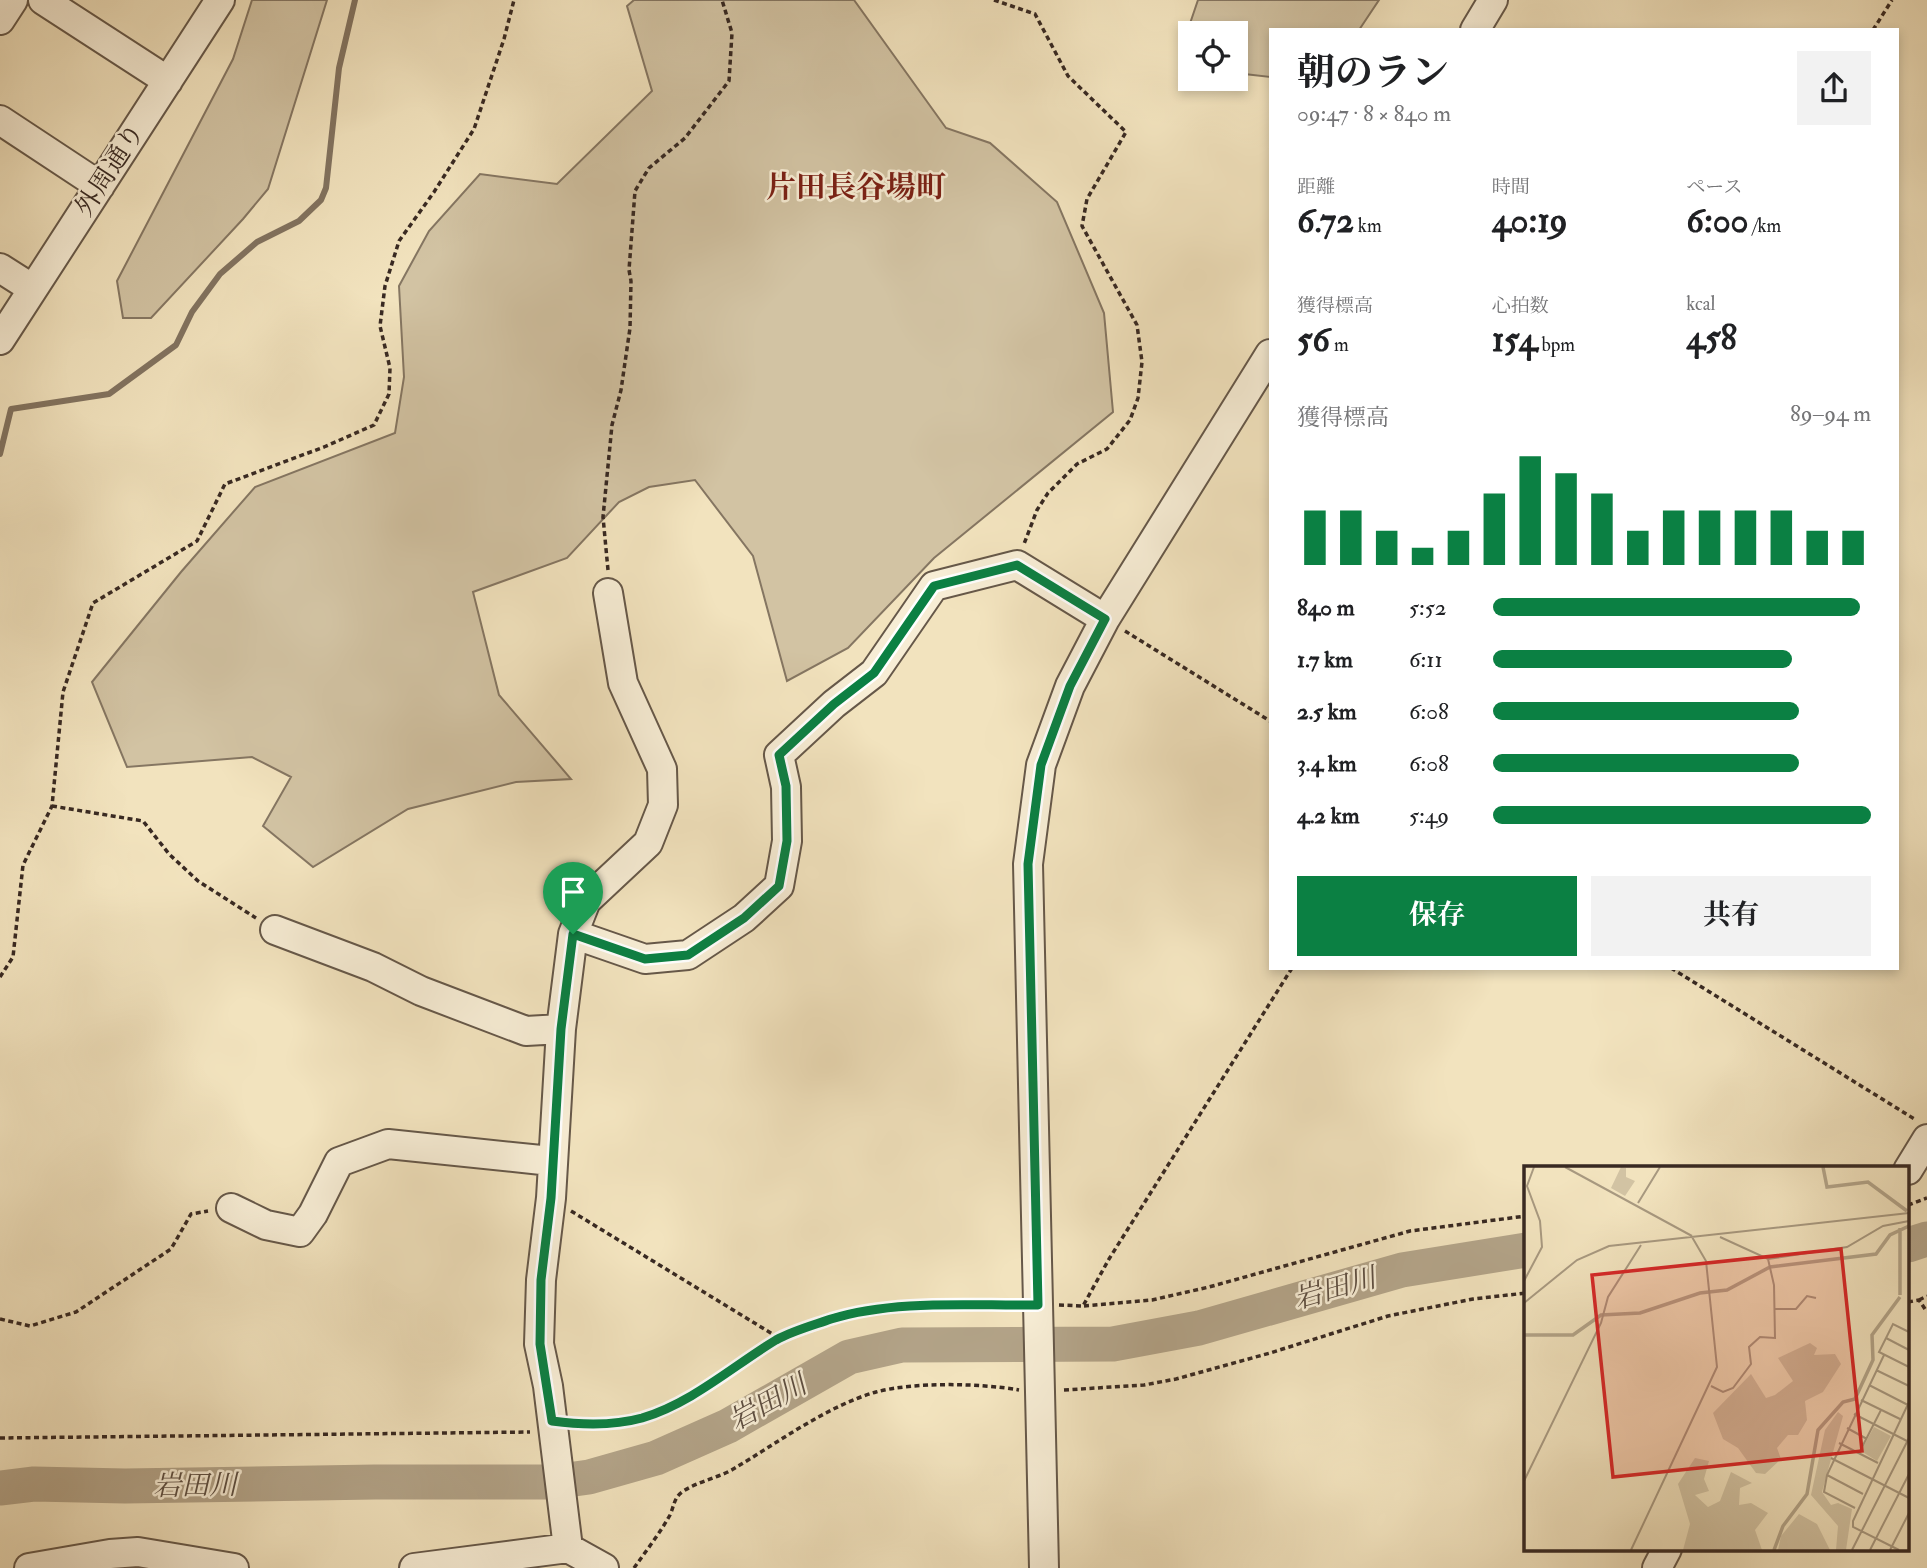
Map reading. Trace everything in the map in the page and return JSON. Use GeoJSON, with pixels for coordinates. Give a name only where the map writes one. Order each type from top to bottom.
{"type":"FeatureCollection","features":[{"type":"Feature","properties":{"kind":"street"},"geometry":{"type":"LineString","coordinates":[[0,20],[13,0]]}},
{"type":"Feature","properties":{"kind":"street"},"geometry":{"type":"LineString","coordinates":[[43,0],[168,80]]}},
{"type":"Feature","properties":{"kind":"street","name":"外周通り"},"geometry":{"type":"LineString","coordinates":[[0,340],[220,0]]}},
{"type":"Feature","properties":{"kind":"street"},"geometry":{"type":"LineString","coordinates":[[1476,28],[1493,0]]}},
{"type":"Feature","properties":{"kind":"street"},"geometry":{"type":"LineString","coordinates":[[0,120],[100,186]]}},
{"type":"Feature","properties":{"kind":"street"},"geometry":{"type":"LineString","coordinates":[[0,268],[33,289]]}},
{"type":"Feature","properties":{"kind":"street"},"geometry":{"type":"LineString","coordinates":[[1044,1568],[1028,864],[1041,765],[1070,686],[1105,619],[1269,356]]}},
{"type":"Feature","properties":{"kind":"street"},"geometry":{"type":"LineString","coordinates":[[573,934],[645,959],[688,955],[744,918],[779,886],[787,841],[786,786],[779,755],[834,704],[874,673],[934,586],[1017,565],[1105,619]]}},
{"type":"Feature","properties":{"kind":"street"},"geometry":{"type":"LineString","coordinates":[[568,1548],[547,1426],[540,1344],[541,1280],[551,1198],[551,1161],[561,1029],[573,934],[586,901],[648,843],[663,805],[662,769],[623,683],[608,593]]}},
{"type":"Feature","properties":{"kind":"street"},"geometry":{"type":"LineString","coordinates":[[275,930],[373,967],[422,991],[526,1031],[561,1029]]}},
{"type":"Feature","properties":{"kind":"street"},"geometry":{"type":"LineString","coordinates":[[1910,1167],[1927,1139]]}},
{"type":"Feature","properties":{"kind":"street"},"geometry":{"type":"LineString","coordinates":[[231,1209],[266,1225],[300,1232],[313,1214],[339,1162],[388,1144],[551,1161]]}},
{"type":"Feature","properties":{"kind":"street"},"geometry":{"type":"LineString","coordinates":[[414,1568],[568,1548],[604,1568]]}},
{"type":"Feature","properties":{"kind":"street"},"geometry":{"type":"LineString","coordinates":[[1657,1568],[1666,1550]]}},
{"type":"Feature","properties":{"kind":"street"},"geometry":{"type":"LineString","coordinates":[[29,1568],[138,1552],[234,1568]]}},
{"type":"Feature","properties":{"kind":"path"},"geometry":{"type":"LineString","coordinates":[[0,977],[13,957],[23,865],[52,806],[63,692],[93,603],[197,541],[225,484],[374,425],[389,394],[390,368],[380,326],[384,286],[399,241],[474,129],[514,0]]}},
{"type":"Feature","properties":{"kind":"path"},"geometry":{"type":"LineString","coordinates":[[608,593],[607,545],[603,517],[612,425],[621,390],[630,328],[629,270],[635,191],[649,168],[685,138],[729,81],[732,33],[722,0]]}},
{"type":"Feature","properties":{"kind":"path"},"geometry":{"type":"LineString","coordinates":[[994,0],[1035,14],[1068,76],[1126,132],[1087,199],[1082,226],[1136,326],[1142,362],[1138,398],[1130,420],[1107,449],[1077,464],[1048,493],[1037,510],[1017,565]]}},
{"type":"Feature","properties":{"kind":"path"},"geometry":{"type":"LineString","coordinates":[[1874,28],[1892,0]]}},
{"type":"Feature","properties":{"kind":"path"},"geometry":{"type":"LineString","coordinates":[[1105,619],[1269,720]]}},
{"type":"Feature","properties":{"kind":"path"},"geometry":{"type":"LineString","coordinates":[[52,806],[143,821],[169,854],[198,881],[275,930]]}},
{"type":"Feature","properties":{"kind":"path"},"geometry":{"type":"LineString","coordinates":[[1083,1306],[1109,1259],[1291,970]]}},
{"type":"Feature","properties":{"kind":"path"},"geometry":{"type":"LineString","coordinates":[[1674,970],[1927,1126]]}},
{"type":"Feature","properties":{"kind":"path"},"geometry":{"type":"LineString","coordinates":[[551,1198],[779,1338]]}},
{"type":"Feature","properties":{"kind":"path"},"geometry":{"type":"LineString","coordinates":[[1910,1204],[1927,1198]]}},
{"type":"Feature","properties":{"kind":"path"},"geometry":{"type":"LineString","coordinates":[[0,1319],[30,1326],[76,1312],[171,1249],[191,1214],[231,1209]]}},
{"type":"Feature","properties":{"kind":"path"},"geometry":{"type":"LineString","coordinates":[[0,1438],[532,1432],[547,1426],[643,1418],[702,1389],[779,1338],[831,1319],[882,1309],[1083,1306],[1152,1300],[1209,1287],[1410,1231],[1524,1216]]}},
{"type":"Feature","properties":{"kind":"path"},"geometry":{"type":"LineString","coordinates":[[1910,1302],[1927,1296]]}},
{"type":"Feature","properties":{"kind":"path"},"geometry":{"type":"LineString","coordinates":[[1919,1300],[1927,1312]]}},
{"type":"Feature","properties":{"kind":"shaded area"},"geometry":{"type":"Polygon","coordinates":[[[252,0],[327,0],[268,189],[151,318],[123,318],[117,281],[233,59],[252,0]]]}},
{"type":"Feature","properties":{"kind":"shaded area"},"geometry":{"type":"Polygon","coordinates":[[[634,0],[854,0],[946,128],[990,143],[1057,202],[1104,313],[1113,412],[934,558],[848,648],[787,681],[753,556],[695,480],[649,487],[619,502],[567,558],[473,592],[499,695],[571,779],[516,782],[408,809],[313,867],[263,826],[291,777],[252,757],[127,767],[92,682],[181,572],[255,487],[395,433],[404,377],[399,286],[429,231],[480,174],[557,184],[652,91],[627,6],[634,0]]]}},
{"type":"Feature","properties":{"kind":"shaded area"},"geometry":{"type":"Polygon","coordinates":[[[1198,0],[1379,0],[1360,28],[1269,28],[1269,77],[1248,74],[1248,21],[1191,21],[1198,0]]]}},
{"type":"Feature","properties":{"kind":"waterway"},"geometry":{"type":"LineString","coordinates":[[0,454],[11,409],[109,394],[176,345],[192,312],[220,274],[257,242],[299,221],[321,200],[326,188],[339,68],[355,0]]}},
{"type":"Feature","properties":{"kind":"waterway","name":"岩田川"},"geometry":{"type":"LineString","coordinates":[[1910,1244],[1927,1239]]}},
{"type":"Feature","properties":{"kind":"waterway","name":"岩田川"},"geometry":{"type":"LineString","coordinates":[[0,1488],[34,1484],[125,1486],[553,1482],[589,1477],[656,1458],[728,1426],[849,1357],[902,1345],[1113,1344],[1199,1328],[1402,1270],[1524,1250]]}},
{"type":"Feature","properties":{"kind":"district","name":"片田長谷場町"},"geometry":{"type":"Point","coordinates":[856,187]}},
{"type":"Feature","properties":{"kind":"route"},"geometry":{"type":"LineString","coordinates":[[1017,565],[1105,619],[1070,686],[1041,765],[1028,864],[1038,1305],[892,1307],[862,1311],[779,1338],[702,1389],[643,1418],[584,1425],[552,1421],[540,1344],[541,1280],[551,1198],[551,1161],[561,1029],[573,934],[645,959],[688,955],[744,918],[779,886],[787,841],[786,786],[779,755],[834,704],[874,673],[934,586],[1017,565]]}}]}
